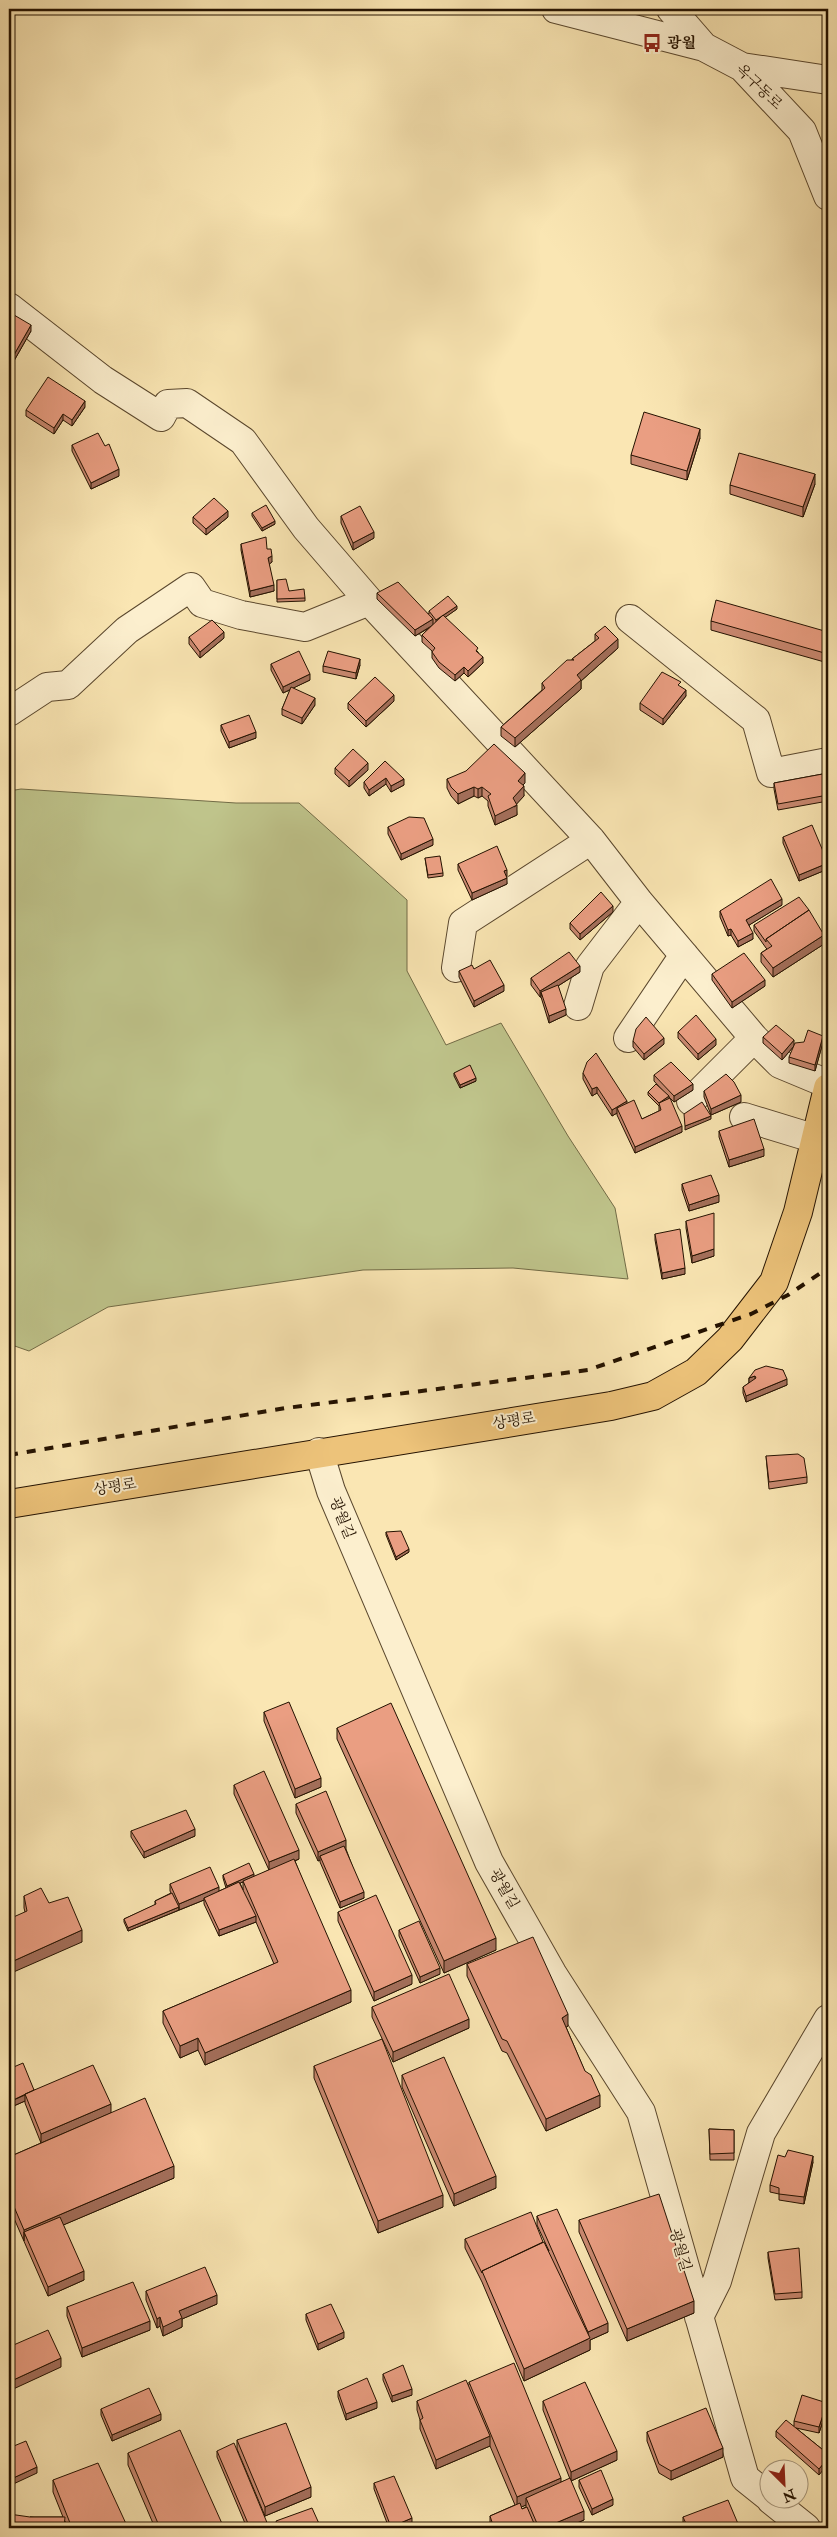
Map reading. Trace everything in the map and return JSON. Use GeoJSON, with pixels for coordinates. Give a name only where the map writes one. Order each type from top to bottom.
{"type":"FeatureCollection","features":[{"type":"Feature","properties":{"kind":"main road","name":"상평로"},"geometry":{"type":"LineString","coordinates":[[9,1504],[319,1452],[611,1406],[653,1396],[696,1372],[730,1339],[774,1282],[798,1212],[828,1086]]}},
{"type":"Feature","properties":{"kind":"street","name":"옥구동로"},"geometry":{"type":"LineString","coordinates":[[556,9],[704,48],[742,67],[802,131],[828,196]]}},
{"type":"Feature","properties":{"kind":"street"},"geometry":{"type":"LineString","coordinates":[[671,9],[704,48]]}},
{"type":"Feature","properties":{"kind":"street"},"geometry":{"type":"LineString","coordinates":[[742,67],[828,80]]}},
{"type":"Feature","properties":{"kind":"street"},"geometry":{"type":"LineString","coordinates":[[9,307],[103,380],[161,417],[168,404],[187,403],[243,441],[306,528],[369,601],[591,840],[640,902],[754,1038],[780,1064],[828,1086]]}},
{"type":"Feature","properties":{"kind":"street"},"geometry":{"type":"LineString","coordinates":[[9,712],[47,687],[68,685],[126,630],[191,587],[202,602],[241,615],[305,627],[369,601]]}},
{"type":"Feature","properties":{"kind":"street"},"geometry":{"type":"LineString","coordinates":[[630,619],[756,720],[771,773],[828,762]]}},
{"type":"Feature","properties":{"kind":"street"},"geometry":{"type":"LineString","coordinates":[[456,968],[463,923],[591,840]]}},
{"type":"Feature","properties":{"kind":"street"},"geometry":{"type":"LineString","coordinates":[[578,1006],[590,966],[640,902]]}},
{"type":"Feature","properties":{"kind":"street"},"geometry":{"type":"LineString","coordinates":[[628,1038],[684,955]]}},
{"type":"Feature","properties":{"kind":"street"},"geometry":{"type":"LineString","coordinates":[[691,1101],[754,1038]]}},
{"type":"Feature","properties":{"kind":"street"},"geometry":{"type":"LineString","coordinates":[[744,1117],[816,1139]]}},
{"type":"Feature","properties":{"kind":"street","name":"광월길"},"geometry":{"type":"LineString","coordinates":[[319,1452],[331,1492],[489,1862],[552,1973],[642,2112],[745,2478],[760,2491]]}},
{"type":"Feature","properties":{"kind":"street"},"geometry":{"type":"LineString","coordinates":[[699,2317],[717,2282],[761,2133],[828,2019]]}},
{"type":"Feature","properties":{"kind":"street","name":"광월길"},"geometry":{"type":"LineString","coordinates":[[784,2510],[806,2528]]}},
{"type":"Feature","properties":{"kind":"green space"},"geometry":{"type":"Polygon","coordinates":[[[21,789],[236,803],[299,803],[407,900],[407,971],[446,1045],[501,1023],[568,1136],[615,1208],[628,1279],[513,1268],[363,1270],[108,1307],[29,1351],[9,1344],[9,791],[21,789]]]}},
{"type":"Feature","properties":{"kind":"building"},"geometry":{"type":"Polygon","coordinates":[[[9,312],[31,325],[11,360],[9,359],[9,312]]]}},
{"type":"Feature","properties":{"kind":"building"},"geometry":{"type":"Polygon","coordinates":[[[48,377],[85,401],[72,420],[63,414],[54,428],[26,410],[48,377]]]}},
{"type":"Feature","properties":{"kind":"building"},"geometry":{"type":"Polygon","coordinates":[[[644,412],[700,429],[687,471],[631,455],[644,412]]]}},
{"type":"Feature","properties":{"kind":"building"},"geometry":{"type":"Polygon","coordinates":[[[98,433],[105,446],[109,444],[119,469],[91,483],[72,445],[98,433]]]}},
{"type":"Feature","properties":{"kind":"building"},"geometry":{"type":"Polygon","coordinates":[[[739,453],[815,474],[803,507],[730,485],[739,453]]]}},
{"type":"Feature","properties":{"kind":"building"},"geometry":{"type":"Polygon","coordinates":[[[214,498],[228,511],[206,529],[193,517],[214,498]]]}},
{"type":"Feature","properties":{"kind":"building"},"geometry":{"type":"Polygon","coordinates":[[[266,505],[275,521],[262,528],[252,513],[266,505]]]}},
{"type":"Feature","properties":{"kind":"building"},"geometry":{"type":"Polygon","coordinates":[[[360,506],[374,532],[353,543],[341,516],[360,506]]]}},
{"type":"Feature","properties":{"kind":"building"},"geometry":{"type":"Polygon","coordinates":[[[266,537],[267,549],[271,549],[272,556],[268,558],[274,585],[250,591],[241,544],[266,537]]]}},
{"type":"Feature","properties":{"kind":"building"},"geometry":{"type":"Polygon","coordinates":[[[286,579],[289,591],[304,589],[305,598],[277,599],[277,580],[286,579]]]}},
{"type":"Feature","properties":{"kind":"building"},"geometry":{"type":"Polygon","coordinates":[[[398,582],[433,619],[415,630],[377,593],[398,582]]]}},
{"type":"Feature","properties":{"kind":"building"},"geometry":{"type":"Polygon","coordinates":[[[448,596],[457,606],[436,620],[429,611],[448,596]]]}},
{"type":"Feature","properties":{"kind":"building"},"geometry":{"type":"Polygon","coordinates":[[[716,600],[828,632],[828,654],[711,621],[716,600]]]}},
{"type":"Feature","properties":{"kind":"building"},"geometry":{"type":"Polygon","coordinates":[[[443,615],[478,648],[476,651],[483,657],[468,671],[464,667],[455,675],[439,662],[432,652],[435,648],[422,635],[443,615]]]}},
{"type":"Feature","properties":{"kind":"building"},"geometry":{"type":"Polygon","coordinates":[[[212,620],[224,632],[200,652],[189,637],[212,620]]]}},
{"type":"Feature","properties":{"kind":"building"},"geometry":{"type":"Polygon","coordinates":[[[605,626],[618,639],[577,675],[581,680],[515,738],[501,727],[545,688],[542,683],[567,660],[574,660],[572,659],[599,638],[595,634],[605,626]]]}},
{"type":"Feature","properties":{"kind":"building"},"geometry":{"type":"Polygon","coordinates":[[[299,651],[310,674],[283,687],[271,664],[299,651]]]}},
{"type":"Feature","properties":{"kind":"building"},"geometry":{"type":"Polygon","coordinates":[[[328,651],[360,659],[356,673],[323,666],[328,651]]]}},
{"type":"Feature","properties":{"kind":"building"},"geometry":{"type":"Polygon","coordinates":[[[662,672],[681,682],[678,685],[686,690],[663,719],[640,703],[662,672]]]}},
{"type":"Feature","properties":{"kind":"building"},"geometry":{"type":"Polygon","coordinates":[[[375,677],[394,695],[366,721],[348,703],[375,677]]]}},
{"type":"Feature","properties":{"kind":"building"},"geometry":{"type":"Polygon","coordinates":[[[291,687],[315,698],[302,718],[282,709],[291,687]]]}},
{"type":"Feature","properties":{"kind":"building"},"geometry":{"type":"Polygon","coordinates":[[[249,715],[256,732],[229,742],[221,725],[249,715]]]}},
{"type":"Feature","properties":{"kind":"building"},"geometry":{"type":"Polygon","coordinates":[[[494,744],[525,773],[518,781],[524,786],[513,798],[517,805],[495,816],[488,796],[491,794],[482,787],[478,789],[474,787],[458,794],[451,787],[447,779],[466,771],[494,744]]]}},
{"type":"Feature","properties":{"kind":"building"},"geometry":{"type":"Polygon","coordinates":[[[353,749],[368,763],[349,781],[335,768],[353,749]]]}},
{"type":"Feature","properties":{"kind":"building"},"geometry":{"type":"Polygon","coordinates":[[[385,761],[404,779],[391,786],[386,778],[369,790],[364,782],[385,761]]]}},
{"type":"Feature","properties":{"kind":"building"},"geometry":{"type":"Polygon","coordinates":[[[828,773],[828,795],[778,804],[774,783],[828,773]]]}},
{"type":"Feature","properties":{"kind":"building"},"geometry":{"type":"Polygon","coordinates":[[[409,817],[424,818],[433,839],[401,854],[388,827],[409,817]]]}},
{"type":"Feature","properties":{"kind":"building"},"geometry":{"type":"Polygon","coordinates":[[[812,825],[828,863],[799,875],[783,837],[812,825]]]}},
{"type":"Feature","properties":{"kind":"building"},"geometry":{"type":"Polygon","coordinates":[[[497,846],[507,870],[504,871],[507,878],[472,893],[458,864],[497,846]]]}},
{"type":"Feature","properties":{"kind":"building"},"geometry":{"type":"Polygon","coordinates":[[[440,856],[443,873],[428,875],[425,858],[440,856]]]}},
{"type":"Feature","properties":{"kind":"building"},"geometry":{"type":"Polygon","coordinates":[[[771,879],[782,899],[746,920],[753,933],[738,941],[731,929],[728,930],[720,911],[771,879]]]}},
{"type":"Feature","properties":{"kind":"building"},"geometry":{"type":"Polygon","coordinates":[[[828,882],[828,893],[824,884],[828,882]]]}},
{"type":"Feature","properties":{"kind":"building"},"geometry":{"type":"Polygon","coordinates":[[[601,892],[613,906],[580,934],[570,923],[601,892]]]}},
{"type":"Feature","properties":{"kind":"building"},"geometry":{"type":"Polygon","coordinates":[[[799,897],[809,910],[766,939],[766,942],[754,925],[799,897]]]}},
{"type":"Feature","properties":{"kind":"building"},"geometry":{"type":"Polygon","coordinates":[[[809,910],[824,935],[773,968],[761,953],[772,946],[766,939],[809,910]]]}},
{"type":"Feature","properties":{"kind":"building"},"geometry":{"type":"Polygon","coordinates":[[[569,952],[580,966],[540,991],[531,978],[569,952]]]}},
{"type":"Feature","properties":{"kind":"building"},"geometry":{"type":"Polygon","coordinates":[[[744,953],[765,980],[732,1002],[712,974],[744,953]]]}},
{"type":"Feature","properties":{"kind":"building"},"geometry":{"type":"Polygon","coordinates":[[[490,960],[504,985],[474,1001],[459,971],[472,965],[474,969],[490,960]]]}},
{"type":"Feature","properties":{"kind":"building"},"geometry":{"type":"Polygon","coordinates":[[[558,985],[566,1009],[549,1016],[541,992],[558,985]]]}},
{"type":"Feature","properties":{"kind":"building"},"geometry":{"type":"Polygon","coordinates":[[[696,1015],[716,1039],[698,1054],[678,1032],[696,1015]]]}},
{"type":"Feature","properties":{"kind":"building"},"geometry":{"type":"Polygon","coordinates":[[[646,1017],[664,1038],[644,1054],[633,1041],[636,1029],[646,1017]]]}},
{"type":"Feature","properties":{"kind":"building"},"geometry":{"type":"Polygon","coordinates":[[[776,1025],[794,1040],[782,1054],[763,1037],[776,1025]]]}},
{"type":"Feature","properties":{"kind":"building"},"geometry":{"type":"Polygon","coordinates":[[[808,1030],[823,1036],[815,1065],[789,1057],[795,1043],[804,1042],[808,1030]]]}},
{"type":"Feature","properties":{"kind":"building"},"geometry":{"type":"Polygon","coordinates":[[[596,1053],[627,1101],[612,1110],[597,1087],[592,1089],[583,1073],[587,1062],[596,1053]]]}},
{"type":"Feature","properties":{"kind":"building"},"geometry":{"type":"Polygon","coordinates":[[[671,1062],[693,1084],[674,1096],[654,1075],[671,1062]]]}},
{"type":"Feature","properties":{"kind":"building"},"geometry":{"type":"Polygon","coordinates":[[[470,1065],[476,1078],[460,1085],[454,1073],[470,1065]]]}},
{"type":"Feature","properties":{"kind":"building"},"geometry":{"type":"Polygon","coordinates":[[[726,1074],[734,1082],[741,1095],[711,1109],[704,1091],[726,1074]]]}},
{"type":"Feature","properties":{"kind":"building"},"geometry":{"type":"Polygon","coordinates":[[[656,1084],[669,1096],[659,1103],[648,1092],[656,1084]]]}},
{"type":"Feature","properties":{"kind":"building"},"geometry":{"type":"Polygon","coordinates":[[[670,1098],[682,1126],[635,1147],[617,1108],[634,1100],[642,1119],[661,1110],[659,1103],[670,1098]]]}},
{"type":"Feature","properties":{"kind":"building"},"geometry":{"type":"Polygon","coordinates":[[[702,1102],[711,1116],[685,1126],[684,1114],[702,1102]]]}},
{"type":"Feature","properties":{"kind":"building"},"geometry":{"type":"Polygon","coordinates":[[[754,1119],[764,1149],[729,1160],[719,1131],[754,1119]]]}},
{"type":"Feature","properties":{"kind":"building"},"geometry":{"type":"Polygon","coordinates":[[[711,1175],[719,1195],[689,1205],[682,1184],[711,1175]]]}},
{"type":"Feature","properties":{"kind":"building"},"geometry":{"type":"Polygon","coordinates":[[[714,1213],[714,1249],[692,1256],[686,1221],[714,1213]]]}},
{"type":"Feature","properties":{"kind":"building"},"geometry":{"type":"Polygon","coordinates":[[[680,1229],[685,1268],[662,1273],[655,1234],[680,1229]]]}},
{"type":"Feature","properties":{"kind":"building"},"geometry":{"type":"Polygon","coordinates":[[[766,1366],[783,1370],[787,1379],[746,1396],[743,1387],[756,1378],[755,1376],[749,1378],[755,1370],[766,1366]]]}},
{"type":"Feature","properties":{"kind":"building"},"geometry":{"type":"Polygon","coordinates":[[[798,1454],[804,1458],[807,1477],[769,1482],[766,1456],[798,1454]]]}},
{"type":"Feature","properties":{"kind":"building"},"geometry":{"type":"Polygon","coordinates":[[[401,1531],[409,1549],[396,1557],[386,1532],[401,1531]]]}},
{"type":"Feature","properties":{"kind":"building"},"geometry":{"type":"Polygon","coordinates":[[[289,1702],[321,1778],[295,1789],[264,1712],[289,1702]]]}},
{"type":"Feature","properties":{"kind":"building"},"geometry":{"type":"Polygon","coordinates":[[[391,1703],[496,1938],[444,1961],[337,1728],[391,1703]]]}},
{"type":"Feature","properties":{"kind":"building"},"geometry":{"type":"Polygon","coordinates":[[[264,1771],[299,1850],[269,1862],[234,1785],[264,1771]]]}},
{"type":"Feature","properties":{"kind":"building"},"geometry":{"type":"Polygon","coordinates":[[[326,1791],[346,1840],[318,1852],[296,1804],[326,1791]]]}},
{"type":"Feature","properties":{"kind":"building"},"geometry":{"type":"Polygon","coordinates":[[[186,1810],[195,1829],[144,1852],[131,1831],[186,1810]]]}},
{"type":"Feature","properties":{"kind":"building"},"geometry":{"type":"Polygon","coordinates":[[[344,1846],[364,1892],[340,1902],[320,1856],[344,1846]]]}},
{"type":"Feature","properties":{"kind":"building"},"geometry":{"type":"Polygon","coordinates":[[[294,1859],[351,1990],[205,2053],[198,2038],[180,2046],[163,2011],[278,1962],[243,1881],[294,1859]]]}},
{"type":"Feature","properties":{"kind":"building"},"geometry":{"type":"Polygon","coordinates":[[[249,1863],[254,1874],[227,1886],[223,1875],[249,1863]]]}},
{"type":"Feature","properties":{"kind":"building"},"geometry":{"type":"Polygon","coordinates":[[[210,1867],[219,1887],[179,1904],[170,1884],[210,1867]]]}},
{"type":"Feature","properties":{"kind":"building"},"geometry":{"type":"Polygon","coordinates":[[[239,1882],[256,1916],[219,1930],[204,1898],[239,1882]]]}},
{"type":"Feature","properties":{"kind":"building"},"geometry":{"type":"Polygon","coordinates":[[[41,1888],[49,1903],[68,1897],[82,1930],[9,1963],[9,1919],[27,1911],[24,1896],[41,1888]]]}},
{"type":"Feature","properties":{"kind":"building"},"geometry":{"type":"Polygon","coordinates":[[[172,1893],[179,1907],[128,1928],[124,1919],[156,1904],[155,1901],[172,1893]]]}},
{"type":"Feature","properties":{"kind":"building"},"geometry":{"type":"Polygon","coordinates":[[[376,1895],[412,1975],[374,1992],[338,1912],[376,1895]]]}},
{"type":"Feature","properties":{"kind":"building"},"geometry":{"type":"Polygon","coordinates":[[[419,1921],[440,1968],[420,1977],[399,1930],[419,1921]]]}},
{"type":"Feature","properties":{"kind":"building"},"geometry":{"type":"Polygon","coordinates":[[[533,1937],[568,2014],[562,2018],[585,2071],[591,2075],[600,2095],[546,2119],[507,2041],[502,2039],[467,1964],[533,1937]]]}},
{"type":"Feature","properties":{"kind":"building"},"geometry":{"type":"Polygon","coordinates":[[[449,1974],[469,2019],[393,2052],[372,2007],[449,1974]]]}},
{"type":"Feature","properties":{"kind":"building"},"geometry":{"type":"Polygon","coordinates":[[[382,2039],[443,2195],[378,2221],[314,2066],[382,2039]]]}},
{"type":"Feature","properties":{"kind":"building"},"geometry":{"type":"Polygon","coordinates":[[[444,2057],[496,2176],[454,2194],[402,2075],[444,2057]]]}},
{"type":"Feature","properties":{"kind":"building"},"geometry":{"type":"Polygon","coordinates":[[[23,2063],[34,2090],[9,2102],[9,2069],[23,2063]]]}},
{"type":"Feature","properties":{"kind":"building"},"geometry":{"type":"Polygon","coordinates":[[[93,2065],[111,2104],[41,2134],[25,2094],[93,2065]]]}},
{"type":"Feature","properties":{"kind":"building"},"geometry":{"type":"Polygon","coordinates":[[[145,2098],[174,2166],[24,2230],[9,2195],[9,2157],[145,2098]]]}},
{"type":"Feature","properties":{"kind":"building"},"geometry":{"type":"Polygon","coordinates":[[[709,2129],[734,2130],[734,2153],[710,2154],[709,2129]]]}},
{"type":"Feature","properties":{"kind":"building"},"geometry":{"type":"Polygon","coordinates":[[[788,2150],[813,2156],[804,2197],[779,2194],[779,2188],[770,2185],[778,2155],[785,2157],[788,2150]]]}},
{"type":"Feature","properties":{"kind":"building"},"geometry":{"type":"Polygon","coordinates":[[[659,2194],[694,2301],[627,2329],[579,2220],[659,2194]]]}},
{"type":"Feature","properties":{"kind":"building"},"geometry":{"type":"Polygon","coordinates":[[[557,2209],[608,2323],[588,2332],[537,2216],[557,2209]]]}},
{"type":"Feature","properties":{"kind":"building"},"geometry":{"type":"Polygon","coordinates":[[[531,2212],[543,2242],[482,2271],[482,2273],[465,2239],[531,2212]]]}},
{"type":"Feature","properties":{"kind":"building"},"geometry":{"type":"Polygon","coordinates":[[[60,2217],[84,2271],[48,2287],[24,2232],[60,2217]]]}},
{"type":"Feature","properties":{"kind":"building"},"geometry":{"type":"Polygon","coordinates":[[[544,2242],[590,2338],[524,2369],[482,2271],[544,2242]]]}},
{"type":"Feature","properties":{"kind":"building"},"geometry":{"type":"Polygon","coordinates":[[[799,2248],[802,2292],[775,2294],[768,2252],[799,2248]]]}},
{"type":"Feature","properties":{"kind":"building"},"geometry":{"type":"Polygon","coordinates":[[[205,2267],[217,2295],[179,2311],[182,2318],[163,2327],[160,2317],[157,2319],[146,2291],[205,2267]]]}},
{"type":"Feature","properties":{"kind":"building"},"geometry":{"type":"Polygon","coordinates":[[[133,2282],[150,2321],[82,2348],[67,2307],[133,2282]]]}},
{"type":"Feature","properties":{"kind":"building"},"geometry":{"type":"Polygon","coordinates":[[[331,2304],[344,2332],[318,2344],[306,2314],[331,2304]]]}},
{"type":"Feature","properties":{"kind":"building"},"geometry":{"type":"Polygon","coordinates":[[[48,2330],[61,2358],[9,2382],[9,2347],[48,2330]]]}},
{"type":"Feature","properties":{"kind":"building"},"geometry":{"type":"Polygon","coordinates":[[[514,2363],[561,2478],[517,2497],[469,2382],[514,2363]]]}},
{"type":"Feature","properties":{"kind":"building"},"geometry":{"type":"Polygon","coordinates":[[[403,2365],[412,2389],[392,2396],[383,2374],[403,2365]]]}},
{"type":"Feature","properties":{"kind":"building"},"geometry":{"type":"Polygon","coordinates":[[[367,2378],[377,2402],[346,2414],[338,2391],[367,2378]]]}},
{"type":"Feature","properties":{"kind":"building"},"geometry":{"type":"Polygon","coordinates":[[[466,2380],[490,2436],[436,2460],[420,2420],[423,2418],[417,2401],[466,2380]]]}},
{"type":"Feature","properties":{"kind":"building"},"geometry":{"type":"Polygon","coordinates":[[[585,2382],[617,2451],[571,2472],[543,2401],[585,2382]]]}},
{"type":"Feature","properties":{"kind":"building"},"geometry":{"type":"Polygon","coordinates":[[[149,2388],[161,2414],[112,2435],[101,2409],[149,2388]]]}},
{"type":"Feature","properties":{"kind":"building"},"geometry":{"type":"Polygon","coordinates":[[[802,2395],[827,2403],[819,2427],[794,2421],[802,2395]]]}},
{"type":"Feature","properties":{"kind":"building"},"geometry":{"type":"Polygon","coordinates":[[[706,2408],[723,2448],[671,2471],[659,2464],[647,2432],[706,2408]]]}},
{"type":"Feature","properties":{"kind":"building"},"geometry":{"type":"Polygon","coordinates":[[[786,2420],[828,2454],[828,2458],[819,2469],[776,2431],[786,2420]]]}},
{"type":"Feature","properties":{"kind":"building"},"geometry":{"type":"Polygon","coordinates":[[[286,2423],[311,2487],[265,2507],[237,2440],[286,2423]]]}},
{"type":"Feature","properties":{"kind":"building"},"geometry":{"type":"Polygon","coordinates":[[[180,2430],[224,2528],[160,2528],[128,2453],[180,2430]]]}},
{"type":"Feature","properties":{"kind":"building"},"geometry":{"type":"Polygon","coordinates":[[[26,2441],[37,2467],[9,2480],[9,2448],[26,2441]]]}},
{"type":"Feature","properties":{"kind":"building"},"geometry":{"type":"Polygon","coordinates":[[[234,2443],[268,2525],[250,2528],[217,2451],[234,2443]]]}},
{"type":"Feature","properties":{"kind":"building"},"geometry":{"type":"Polygon","coordinates":[[[98,2463],[128,2528],[72,2528],[53,2480],[98,2463]]]}},
{"type":"Feature","properties":{"kind":"building"},"geometry":{"type":"Polygon","coordinates":[[[601,2470],[613,2499],[592,2509],[579,2480],[601,2470]]]}},
{"type":"Feature","properties":{"kind":"building"},"geometry":{"type":"Polygon","coordinates":[[[394,2476],[412,2518],[391,2527],[374,2483],[394,2476]]]}},
{"type":"Feature","properties":{"kind":"building"},"geometry":{"type":"Polygon","coordinates":[[[570,2478],[584,2511],[544,2528],[539,2528],[526,2498],[570,2478]]]}},
{"type":"Feature","properties":{"kind":"building"},"geometry":{"type":"Polygon","coordinates":[[[728,2500],[739,2526],[734,2528],[688,2528],[683,2517],[728,2500]]]}},
{"type":"Feature","properties":{"kind":"building"},"geometry":{"type":"Polygon","coordinates":[[[520,2503],[522,2509],[527,2507],[536,2528],[494,2528],[490,2516],[520,2503]]]}},
{"type":"Feature","properties":{"kind":"building"},"geometry":{"type":"Polygon","coordinates":[[[312,2508],[321,2528],[278,2528],[276,2521],[312,2508]]]}},
{"type":"Feature","properties":{"kind":"building"},"geometry":{"type":"Polygon","coordinates":[[[9,2514],[30,2517],[65,2517],[64,2528],[9,2528],[9,2514]]]}},
{"type":"Feature","properties":{"kind":"building"},"geometry":{"type":"Polygon","coordinates":[[[490,2523],[492,2528],[478,2528],[490,2523]]]}},
{"type":"Feature","properties":{"kind":"building"},"geometry":{"type":"Polygon","coordinates":[[[273,2524],[274,2528],[263,2528],[273,2524]]]}},
{"type":"Feature","properties":{"kind":"railway"},"geometry":{"type":"LineString","coordinates":[[9,1455],[286,1408],[588,1370],[751,1314],[788,1295],[828,1268]]}},
{"type":"Feature","properties":{"kind":"place","name":"광월"},"geometry":{"type":"Point","coordinates":[652,43]}}]}
